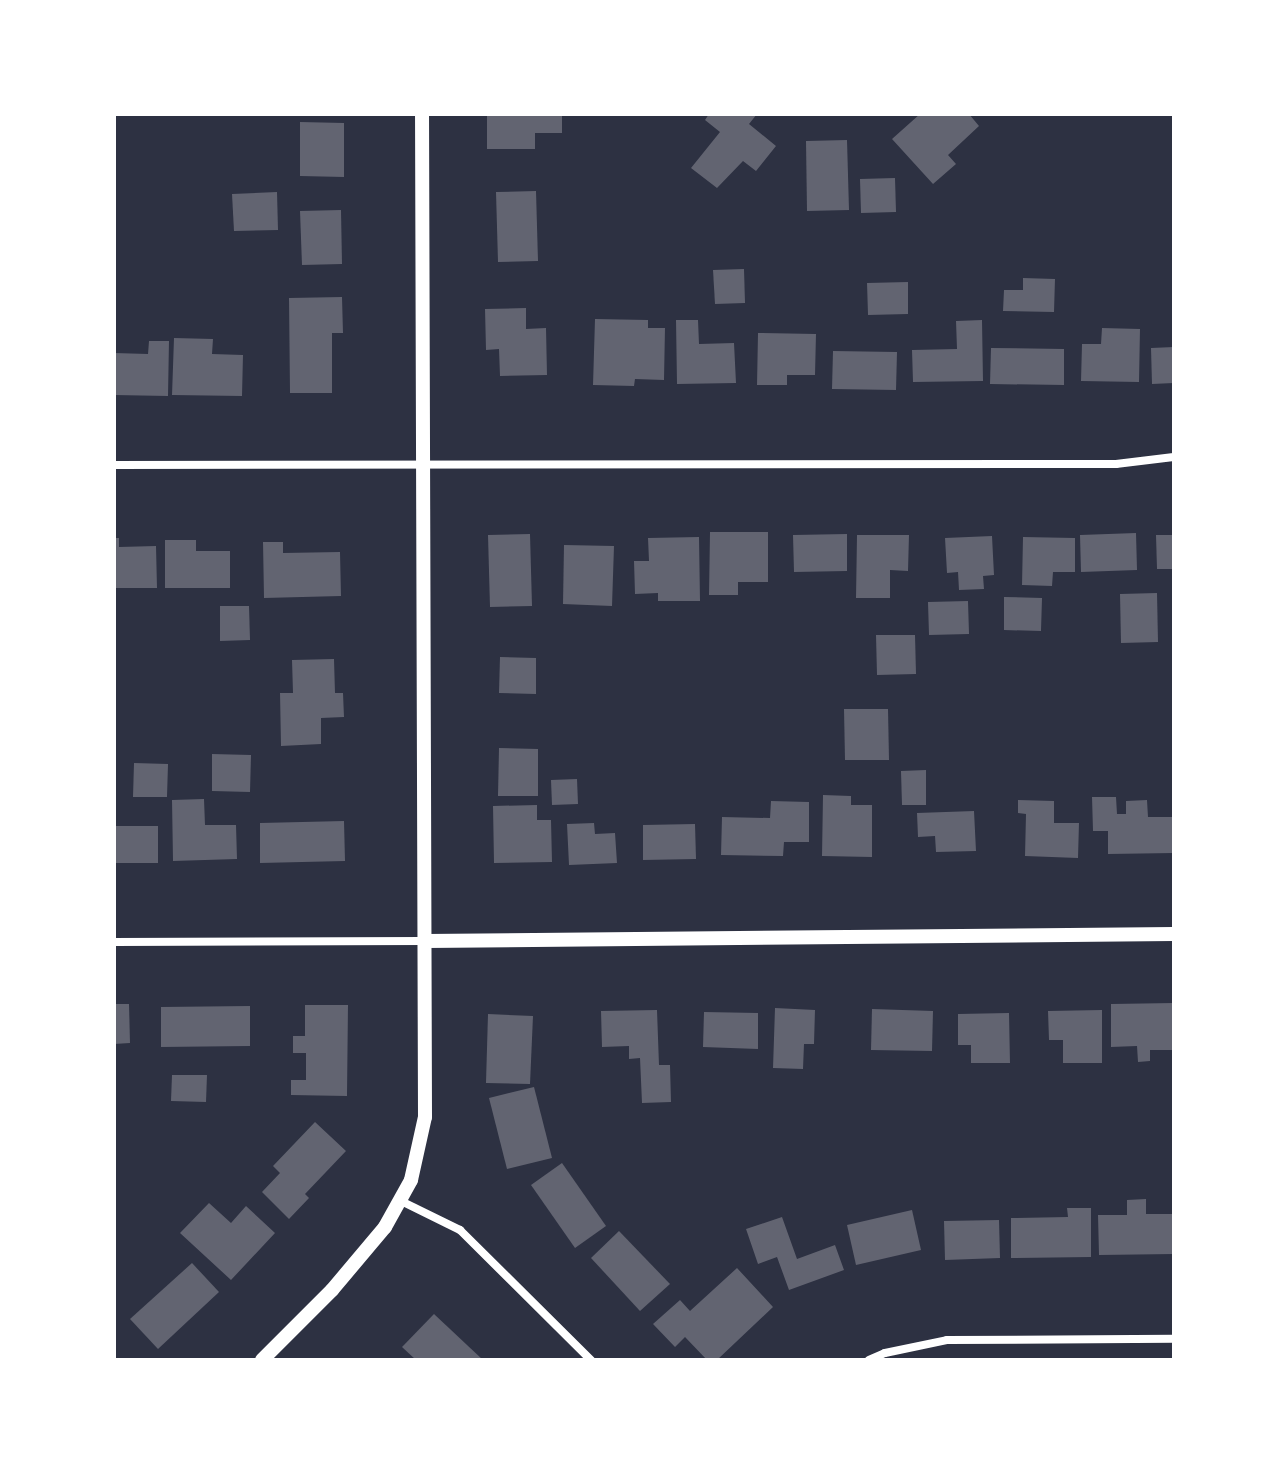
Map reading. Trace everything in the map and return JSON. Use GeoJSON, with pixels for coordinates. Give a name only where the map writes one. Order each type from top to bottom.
{"type":"FeatureCollection","features":[{"type":"Feature","properties":{"kind":"street"},"geometry":{"type":"LineString","coordinates":[[262,1360],[363,1256],[401,1201],[420,1151],[425,1117],[422,114]]}},
{"type":"Feature","properties":{"kind":"street"},"geometry":{"type":"LineString","coordinates":[[114,465],[1116,464],[1174,457]]}},
{"type":"Feature","properties":{"kind":"street"},"geometry":{"type":"LineString","coordinates":[[114,942],[1174,934]]}},
{"type":"Feature","properties":{"kind":"street"},"geometry":{"type":"LineString","coordinates":[[401,1201],[460,1230],[591,1360]]}},
{"type":"Feature","properties":{"kind":"street"},"geometry":{"type":"LineString","coordinates":[[869,1360],[885,1353],[947,1340],[1174,1339]]}},
{"type":"Feature","properties":{"kind":"building"},"geometry":{"type":"Polygon","coordinates":[[[487,114],[562,114],[562,133],[535,133],[535,149],[487,149],[487,114]]]}},
{"type":"Feature","properties":{"kind":"building"},"geometry":{"type":"Polygon","coordinates":[[[709,114],[757,114],[749,124],[776,146],[756,171],[743,161],[717,188],[691,168],[720,132],[705,120],[709,114]]]}},
{"type":"Feature","properties":{"kind":"building"},"geometry":{"type":"Polygon","coordinates":[[[920,114],[969,114],[979,126],[948,155],[956,164],[933,184],[892,139],[920,114]]]}},
{"type":"Feature","properties":{"kind":"building"},"geometry":{"type":"Polygon","coordinates":[[[300,122],[344,123],[344,177],[300,176],[300,122]]]}},
{"type":"Feature","properties":{"kind":"building"},"geometry":{"type":"Polygon","coordinates":[[[847,140],[849,210],[807,211],[806,141],[847,140]]]}},
{"type":"Feature","properties":{"kind":"building"},"geometry":{"type":"Polygon","coordinates":[[[895,178],[896,212],[861,213],[860,179],[895,178]]]}},
{"type":"Feature","properties":{"kind":"building"},"geometry":{"type":"Polygon","coordinates":[[[536,191],[538,261],[498,262],[496,192],[536,191]]]}},
{"type":"Feature","properties":{"kind":"building"},"geometry":{"type":"Polygon","coordinates":[[[277,192],[278,230],[234,231],[232,194],[277,192]]]}},
{"type":"Feature","properties":{"kind":"building"},"geometry":{"type":"Polygon","coordinates":[[[341,210],[342,264],[302,265],[300,211],[341,210]]]}},
{"type":"Feature","properties":{"kind":"building"},"geometry":{"type":"Polygon","coordinates":[[[744,269],[745,303],[715,304],[713,270],[744,269]]]}},
{"type":"Feature","properties":{"kind":"building"},"geometry":{"type":"Polygon","coordinates":[[[1023,278],[1055,279],[1054,312],[1003,311],[1004,290],[1023,290],[1023,278]]]}},
{"type":"Feature","properties":{"kind":"building"},"geometry":{"type":"Polygon","coordinates":[[[908,282],[908,314],[868,315],[867,283],[908,282]]]}},
{"type":"Feature","properties":{"kind":"building"},"geometry":{"type":"Polygon","coordinates":[[[342,297],[343,333],[332,333],[332,393],[290,393],[289,298],[342,297]]]}},
{"type":"Feature","properties":{"kind":"building"},"geometry":{"type":"Polygon","coordinates":[[[526,308],[526,329],[546,328],[547,375],[500,376],[499,349],[486,350],[485,309],[526,308]]]}},
{"type":"Feature","properties":{"kind":"building"},"geometry":{"type":"Polygon","coordinates":[[[595,319],[648,320],[648,328],[665,328],[664,380],[635,379],[634,386],[593,385],[595,319]]]}},
{"type":"Feature","properties":{"kind":"building"},"geometry":{"type":"Polygon","coordinates":[[[676,320],[698,320],[699,344],[734,343],[736,383],[677,384],[676,320]]]}},
{"type":"Feature","properties":{"kind":"building"},"geometry":{"type":"Polygon","coordinates":[[[982,320],[983,381],[913,382],[912,350],[957,349],[956,321],[982,320]]]}},
{"type":"Feature","properties":{"kind":"building"},"geometry":{"type":"Polygon","coordinates":[[[1102,328],[1140,329],[1139,382],[1081,381],[1082,344],[1101,344],[1102,328]]]}},
{"type":"Feature","properties":{"kind":"building"},"geometry":{"type":"Polygon","coordinates":[[[758,333],[816,334],[815,375],[787,375],[787,385],[757,385],[758,333]]]}},
{"type":"Feature","properties":{"kind":"building"},"geometry":{"type":"Polygon","coordinates":[[[174,338],[213,339],[212,354],[243,355],[242,396],[172,395],[174,338]]]}},
{"type":"Feature","properties":{"kind":"building"},"geometry":{"type":"Polygon","coordinates":[[[149,341],[169,341],[168,396],[114,395],[114,353],[148,354],[149,341]]]}},
{"type":"Feature","properties":{"kind":"building"},"geometry":{"type":"Polygon","coordinates":[[[1174,347],[1174,383],[1152,384],[1151,348],[1174,347]]]}},
{"type":"Feature","properties":{"kind":"building"},"geometry":{"type":"Polygon","coordinates":[[[991,348],[1064,349],[1064,385],[990,384],[991,348]]]}},
{"type":"Feature","properties":{"kind":"building"},"geometry":{"type":"Polygon","coordinates":[[[833,351],[897,352],[896,390],[832,389],[833,351]]]}},
{"type":"Feature","properties":{"kind":"building"},"geometry":{"type":"Polygon","coordinates":[[[710,532],[768,532],[768,582],[738,582],[738,595],[709,595],[710,532]]]}},
{"type":"Feature","properties":{"kind":"building"},"geometry":{"type":"Polygon","coordinates":[[[1136,533],[1137,570],[1081,572],[1080,535],[1136,533]]]}},
{"type":"Feature","properties":{"kind":"building"},"geometry":{"type":"Polygon","coordinates":[[[530,534],[532,606],[490,607],[488,535],[530,534]]]}},
{"type":"Feature","properties":{"kind":"building"},"geometry":{"type":"Polygon","coordinates":[[[847,534],[847,571],[794,572],[793,535],[847,534]]]}},
{"type":"Feature","properties":{"kind":"building"},"geometry":{"type":"Polygon","coordinates":[[[857,535],[909,535],[908,571],[890,570],[890,598],[856,598],[857,535]]]}},
{"type":"Feature","properties":{"kind":"building"},"geometry":{"type":"Polygon","coordinates":[[[1156,535],[1174,535],[1174,569],[1157,569],[1156,535]]]}},
{"type":"Feature","properties":{"kind":"building"},"geometry":{"type":"Polygon","coordinates":[[[992,536],[994,575],[983,576],[984,589],[959,590],[958,572],[947,573],[945,538],[992,536]]]}},
{"type":"Feature","properties":{"kind":"building"},"geometry":{"type":"Polygon","coordinates":[[[699,537],[700,601],[658,601],[658,593],[635,594],[634,561],[649,561],[648,538],[699,537]]]}},
{"type":"Feature","properties":{"kind":"building"},"geometry":{"type":"Polygon","coordinates":[[[1023,537],[1075,538],[1075,572],[1053,572],[1052,586],[1022,585],[1023,537]]]}},
{"type":"Feature","properties":{"kind":"building"},"geometry":{"type":"Polygon","coordinates":[[[114,538],[119,538],[119,547],[156,546],[157,588],[114,588],[114,538]]]}},
{"type":"Feature","properties":{"kind":"building"},"geometry":{"type":"Polygon","coordinates":[[[165,540],[196,540],[196,551],[230,551],[230,588],[165,588],[165,540]]]}},
{"type":"Feature","properties":{"kind":"building"},"geometry":{"type":"Polygon","coordinates":[[[263,542],[283,542],[283,553],[340,552],[341,596],[264,598],[263,542]]]}},
{"type":"Feature","properties":{"kind":"building"},"geometry":{"type":"Polygon","coordinates":[[[564,545],[614,546],[612,606],[563,604],[564,545]]]}},
{"type":"Feature","properties":{"kind":"building"},"geometry":{"type":"Polygon","coordinates":[[[1157,593],[1158,642],[1121,643],[1120,594],[1157,593]]]}},
{"type":"Feature","properties":{"kind":"building"},"geometry":{"type":"Polygon","coordinates":[[[1004,597],[1042,598],[1041,631],[1004,630],[1004,597]]]}},
{"type":"Feature","properties":{"kind":"building"},"geometry":{"type":"Polygon","coordinates":[[[968,601],[969,634],[929,635],[928,602],[968,601]]]}},
{"type":"Feature","properties":{"kind":"building"},"geometry":{"type":"Polygon","coordinates":[[[220,606],[249,606],[250,640],[220,641],[220,606]]]}},
{"type":"Feature","properties":{"kind":"building"},"geometry":{"type":"Polygon","coordinates":[[[876,635],[915,635],[916,674],[877,675],[876,635]]]}},
{"type":"Feature","properties":{"kind":"building"},"geometry":{"type":"Polygon","coordinates":[[[500,657],[536,658],[536,694],[499,693],[500,657]]]}},
{"type":"Feature","properties":{"kind":"building"},"geometry":{"type":"Polygon","coordinates":[[[334,659],[335,693],[343,693],[344,717],[321,718],[321,744],[281,746],[280,693],[293,693],[292,660],[334,659]]]}},
{"type":"Feature","properties":{"kind":"building"},"geometry":{"type":"Polygon","coordinates":[[[844,709],[888,709],[889,760],[845,760],[844,709]]]}},
{"type":"Feature","properties":{"kind":"building"},"geometry":{"type":"Polygon","coordinates":[[[499,748],[538,749],[538,796],[498,796],[499,748]]]}},
{"type":"Feature","properties":{"kind":"building"},"geometry":{"type":"Polygon","coordinates":[[[212,754],[251,755],[250,792],[212,791],[212,754]]]}},
{"type":"Feature","properties":{"kind":"building"},"geometry":{"type":"Polygon","coordinates":[[[134,763],[168,764],[167,797],[133,797],[134,763]]]}},
{"type":"Feature","properties":{"kind":"building"},"geometry":{"type":"Polygon","coordinates":[[[926,770],[926,805],[902,805],[901,771],[926,770]]]}},
{"type":"Feature","properties":{"kind":"building"},"geometry":{"type":"Polygon","coordinates":[[[577,779],[578,804],[552,805],[551,780],[577,779]]]}},
{"type":"Feature","properties":{"kind":"building"},"geometry":{"type":"Polygon","coordinates":[[[823,795],[851,796],[851,805],[872,805],[872,857],[822,856],[823,795]]]}},
{"type":"Feature","properties":{"kind":"building"},"geometry":{"type":"Polygon","coordinates":[[[1092,797],[1116,797],[1117,814],[1126,814],[1126,801],[1147,800],[1148,817],[1174,817],[1174,853],[1108,854],[1108,831],[1093,831],[1092,797]]]}},
{"type":"Feature","properties":{"kind":"building"},"geometry":{"type":"Polygon","coordinates":[[[204,799],[205,825],[236,825],[237,859],[173,861],[172,800],[204,799]]]}},
{"type":"Feature","properties":{"kind":"building"},"geometry":{"type":"Polygon","coordinates":[[[1018,800],[1054,801],[1054,823],[1079,823],[1078,858],[1025,856],[1026,814],[1018,813],[1018,800]]]}},
{"type":"Feature","properties":{"kind":"building"},"geometry":{"type":"Polygon","coordinates":[[[771,801],[809,802],[809,842],[784,842],[783,856],[721,855],[722,817],[770,818],[771,801]]]}},
{"type":"Feature","properties":{"kind":"building"},"geometry":{"type":"Polygon","coordinates":[[[537,805],[537,820],[551,820],[552,862],[494,863],[493,806],[537,805]]]}},
{"type":"Feature","properties":{"kind":"building"},"geometry":{"type":"Polygon","coordinates":[[[974,811],[976,851],[936,852],[935,836],[918,837],[917,813],[974,811]]]}},
{"type":"Feature","properties":{"kind":"building"},"geometry":{"type":"Polygon","coordinates":[[[344,821],[345,861],[260,863],[260,823],[344,821]]]}},
{"type":"Feature","properties":{"kind":"building"},"geometry":{"type":"Polygon","coordinates":[[[594,823],[595,834],[615,833],[617,863],[569,865],[567,824],[594,823]]]}},
{"type":"Feature","properties":{"kind":"building"},"geometry":{"type":"Polygon","coordinates":[[[695,824],[696,859],[643,860],[643,825],[695,824]]]}},
{"type":"Feature","properties":{"kind":"building"},"geometry":{"type":"Polygon","coordinates":[[[114,826],[158,826],[158,863],[114,863],[114,826]]]}},
{"type":"Feature","properties":{"kind":"building"},"geometry":{"type":"Polygon","coordinates":[[[1174,1003],[1174,1050],[1150,1050],[1150,1061],[1138,1062],[1137,1046],[1111,1047],[1111,1004],[1174,1003]]]}},
{"type":"Feature","properties":{"kind":"building"},"geometry":{"type":"Polygon","coordinates":[[[114,1004],[129,1004],[130,1043],[114,1044],[114,1004]]]}},
{"type":"Feature","properties":{"kind":"building"},"geometry":{"type":"Polygon","coordinates":[[[305,1005],[348,1005],[347,1096],[291,1095],[291,1080],[306,1080],[306,1053],[293,1053],[293,1036],[305,1036],[305,1005]]]}},
{"type":"Feature","properties":{"kind":"building"},"geometry":{"type":"Polygon","coordinates":[[[250,1006],[250,1046],[161,1047],[161,1007],[250,1006]]]}},
{"type":"Feature","properties":{"kind":"building"},"geometry":{"type":"Polygon","coordinates":[[[775,1008],[815,1010],[814,1044],[804,1044],[803,1069],[773,1068],[775,1008]]]}},
{"type":"Feature","properties":{"kind":"building"},"geometry":{"type":"Polygon","coordinates":[[[872,1009],[933,1011],[932,1051],[871,1050],[872,1009]]]}},
{"type":"Feature","properties":{"kind":"building"},"geometry":{"type":"Polygon","coordinates":[[[657,1010],[659,1065],[670,1065],[671,1102],[642,1103],[640,1058],[629,1059],[629,1046],[602,1047],[601,1011],[657,1010]]]}},
{"type":"Feature","properties":{"kind":"building"},"geometry":{"type":"Polygon","coordinates":[[[1102,1010],[1102,1063],[1063,1063],[1063,1040],[1049,1040],[1048,1011],[1102,1010]]]}},
{"type":"Feature","properties":{"kind":"building"},"geometry":{"type":"Polygon","coordinates":[[[704,1012],[758,1013],[758,1049],[703,1047],[704,1012]]]}},
{"type":"Feature","properties":{"kind":"building"},"geometry":{"type":"Polygon","coordinates":[[[1009,1013],[1010,1063],[971,1063],[971,1045],[958,1045],[958,1014],[1009,1013]]]}},
{"type":"Feature","properties":{"kind":"building"},"geometry":{"type":"Polygon","coordinates":[[[488,1014],[533,1016],[530,1084],[486,1083],[488,1014]]]}},
{"type":"Feature","properties":{"kind":"building"},"geometry":{"type":"Polygon","coordinates":[[[172,1075],[207,1075],[206,1102],[171,1101],[172,1075]]]}},
{"type":"Feature","properties":{"kind":"building"},"geometry":{"type":"Polygon","coordinates":[[[534,1087],[552,1158],[507,1169],[489,1098],[534,1087]]]}},
{"type":"Feature","properties":{"kind":"building"},"geometry":{"type":"Polygon","coordinates":[[[315,1122],[346,1151],[305,1194],[309,1198],[289,1219],[262,1192],[280,1173],[273,1166],[315,1122]]]}},
{"type":"Feature","properties":{"kind":"building"},"geometry":{"type":"Polygon","coordinates":[[[562,1163],[606,1226],[575,1248],[531,1185],[562,1163]]]}},
{"type":"Feature","properties":{"kind":"building"},"geometry":{"type":"Polygon","coordinates":[[[1146,1199],[1146,1214],[1174,1214],[1174,1254],[1099,1255],[1098,1215],[1127,1215],[1127,1200],[1146,1199]]]}},
{"type":"Feature","properties":{"kind":"building"},"geometry":{"type":"Polygon","coordinates":[[[209,1203],[231,1223],[246,1206],[275,1233],[231,1280],[180,1233],[209,1203]]]}},
{"type":"Feature","properties":{"kind":"building"},"geometry":{"type":"Polygon","coordinates":[[[1067,1208],[1091,1208],[1091,1257],[1011,1258],[1011,1218],[1068,1217],[1067,1208]]]}},
{"type":"Feature","properties":{"kind":"building"},"geometry":{"type":"Polygon","coordinates":[[[912,1210],[921,1250],[856,1265],[847,1225],[912,1210]]]}},
{"type":"Feature","properties":{"kind":"building"},"geometry":{"type":"Polygon","coordinates":[[[782,1217],[797,1259],[835,1245],[844,1270],[789,1290],[777,1257],[758,1264],[746,1229],[782,1217]]]}},
{"type":"Feature","properties":{"kind":"building"},"geometry":{"type":"Polygon","coordinates":[[[999,1220],[1000,1258],[945,1260],[944,1221],[999,1220]]]}},
{"type":"Feature","properties":{"kind":"building"},"geometry":{"type":"Polygon","coordinates":[[[619,1231],[670,1284],[640,1311],[591,1258],[619,1231]]]}},
{"type":"Feature","properties":{"kind":"building"},"geometry":{"type":"Polygon","coordinates":[[[192,1263],[219,1292],[158,1349],[130,1319],[192,1263]]]}},
{"type":"Feature","properties":{"kind":"building"},"geometry":{"type":"Polygon","coordinates":[[[737,1268],[773,1307],[717,1360],[707,1360],[685,1337],[675,1347],[653,1324],[680,1300],[690,1311],[737,1268]]]}},
{"type":"Feature","properties":{"kind":"building"},"geometry":{"type":"Polygon","coordinates":[[[434,1314],[483,1360],[416,1360],[402,1347],[434,1314]]]}}]}
